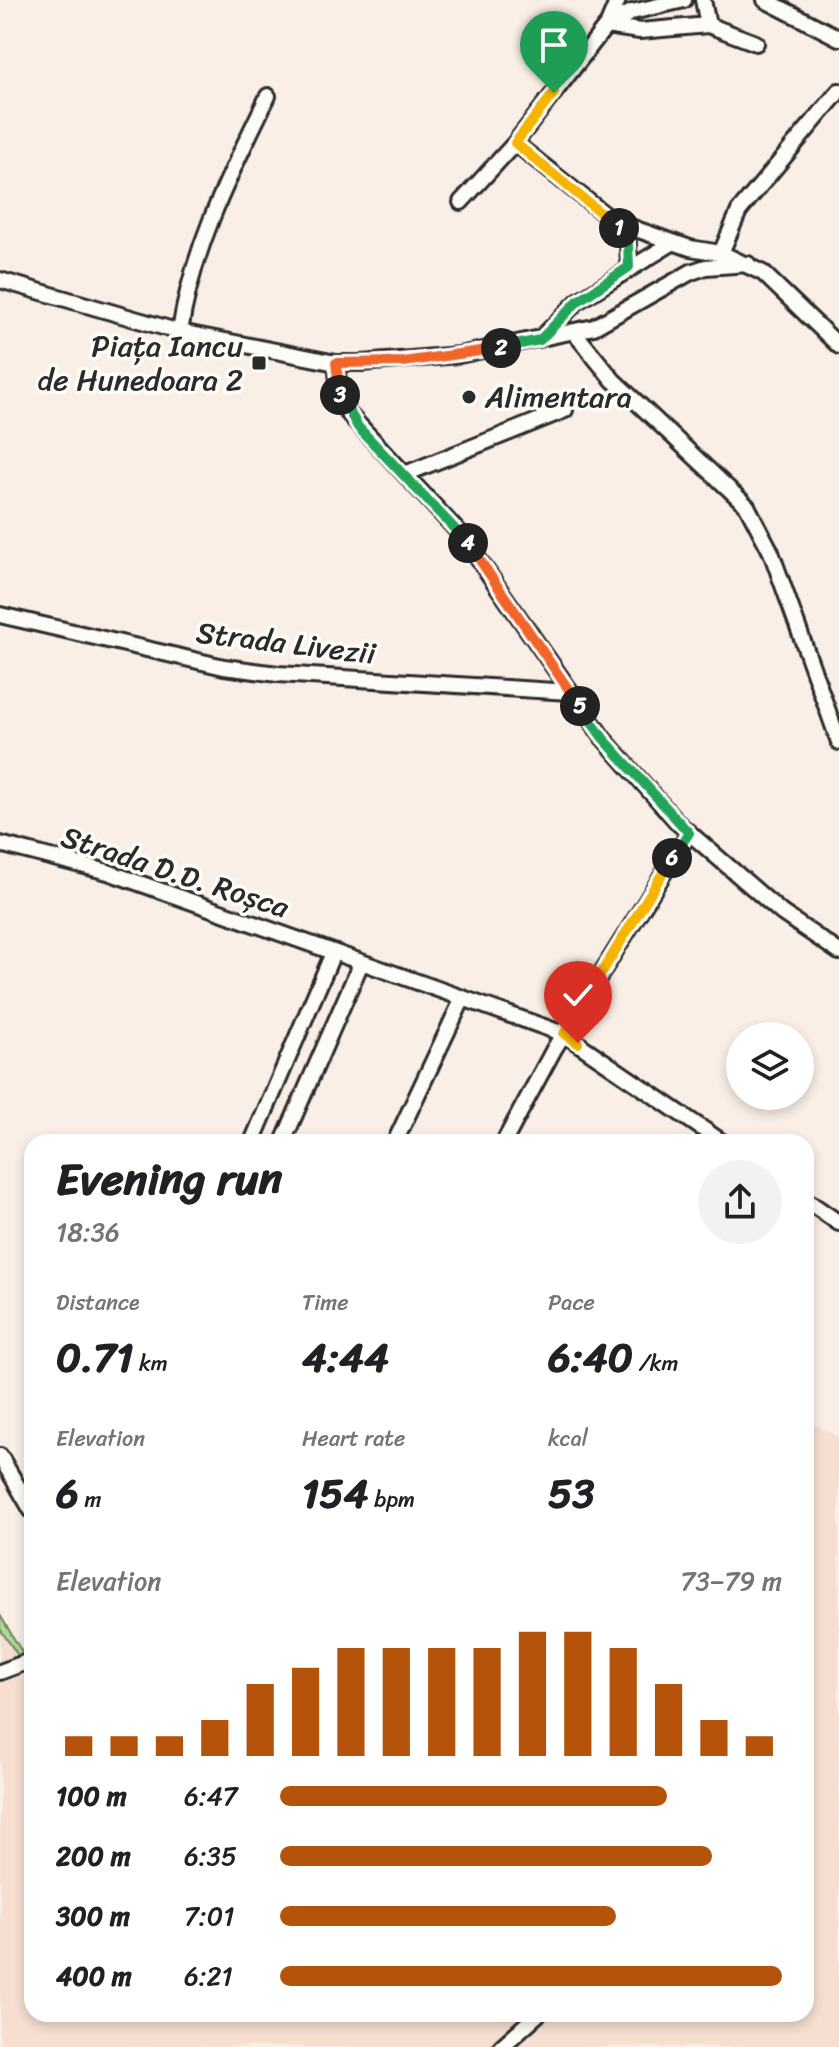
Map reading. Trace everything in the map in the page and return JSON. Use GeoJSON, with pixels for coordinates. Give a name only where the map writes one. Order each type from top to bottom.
{"type":"FeatureCollection","features":[{"type":"Feature","properties":{"kind":"street"},"geometry":{"type":"LineString","coordinates":[[461,202],[515,143],[606,26],[618,0]]}},
{"type":"Feature","properties":{"kind":"street"},"geometry":{"type":"LineString","coordinates":[[606,26],[632,12],[684,0]]}},
{"type":"Feature","properties":{"kind":"street"},"geometry":{"type":"LineString","coordinates":[[703,0],[708,25]]}},
{"type":"Feature","properties":{"kind":"street"},"geometry":{"type":"LineString","coordinates":[[765,0],[839,38]]}},
{"type":"Feature","properties":{"kind":"street"},"geometry":{"type":"LineString","coordinates":[[606,26],[640,31],[708,25],[756,43]]}},
{"type":"Feature","properties":{"kind":"street"},"geometry":{"type":"LineString","coordinates":[[721,253],[731,222],[739,211],[839,91]]}},
{"type":"Feature","properties":{"kind":"street"},"geometry":{"type":"LineString","coordinates":[[180,332],[189,283],[205,235],[268,96]]}},
{"type":"Feature","properties":{"kind":"street"},"geometry":{"type":"LineString","coordinates":[[515,143],[613,221],[628,243],[629,267]]}},
{"type":"Feature","properties":{"kind":"street"},"geometry":{"type":"LineString","coordinates":[[613,221],[672,243],[721,253],[748,264],[778,286],[839,346]]}},
{"type":"Feature","properties":{"kind":"street"},"geometry":{"type":"LineString","coordinates":[[540,340],[578,301],[672,243]]}},
{"type":"Feature","properties":{"kind":"street"},"geometry":{"type":"LineString","coordinates":[[0,280],[180,332],[336,363],[436,358],[574,332],[606,322],[691,272],[706,267],[748,264]]}},
{"type":"Feature","properties":{"kind":"street"},"geometry":{"type":"LineString","coordinates":[[574,332],[613,380],[747,506],[771,552],[839,742]]}},
{"type":"Feature","properties":{"kind":"street"},"geometry":{"type":"LineString","coordinates":[[336,363],[339,391],[347,412],[463,537],[603,738],[689,833],[782,913],[839,952]]}},
{"type":"Feature","properties":{"kind":"street"},"geometry":{"type":"LineString","coordinates":[[405,474],[565,410]]}},
{"type":"Feature","properties":{"kind":"street","name":"Strada Livezii"},"geometry":{"type":"LineString","coordinates":[[0,615],[224,667],[278,674],[570,692]]}},
{"type":"Feature","properties":{"kind":"street"},"geometry":{"type":"LineString","coordinates":[[508,1134],[564,1034],[689,833]]}},
{"type":"Feature","properties":{"kind":"street","name":"Strada D.D. Roșca"},"geometry":{"type":"LineString","coordinates":[[0,844],[108,872],[564,1034],[710,1134]]}},
{"type":"Feature","properties":{"kind":"street"},"geometry":{"type":"LineString","coordinates":[[255,1134],[333,953]]}},
{"type":"Feature","properties":{"kind":"street"},"geometry":{"type":"LineString","coordinates":[[286,1134],[361,963]]}},
{"type":"Feature","properties":{"kind":"street"},"geometry":{"type":"LineString","coordinates":[[399,1134],[463,998]]}},
{"type":"Feature","properties":{"kind":"street"},"geometry":{"type":"LineString","coordinates":[[814,1206],[839,1223]]}},
{"type":"Feature","properties":{"kind":"street"},"geometry":{"type":"LineString","coordinates":[[0,1456],[24,1497]]}},
{"type":"Feature","properties":{"kind":"street"},"geometry":{"type":"LineString","coordinates":[[0,1672],[24,1663]]}},
{"type":"Feature","properties":{"kind":"street"},"geometry":{"type":"LineString","coordinates":[[501,2047],[529,2022]]}},
{"type":"Feature","properties":{"kind":"shaded area"},"geometry":{"type":"Polygon","coordinates":[[[814,1425],[839,1437],[839,2047],[0,2047],[0,1629],[24,1664],[24,2022],[814,2022],[814,1425]]]}},
{"type":"Feature","properties":{"kind":"green space"},"geometry":{"type":"Polygon","coordinates":[[[0,1615],[24,1655],[24,1664],[0,1629],[0,1615]]]}},
{"type":"Feature","properties":{"kind":"place","name":"Piața Iancu de Hunedoara 2"},"geometry":{"type":"Point","coordinates":[259,363]}},
{"type":"Feature","properties":{"kind":"place","name":"Alimentara"},"geometry":{"type":"Point","coordinates":[469,397]}},
{"type":"Feature","properties":{"kind":"route"},"geometry":{"type":"LineString","coordinates":[[554,93],[515,143],[613,221],[628,243],[631,256],[629,267],[578,301],[540,340],[403,362],[336,363],[336,377],[342,402],[358,427],[463,537],[603,738],[689,833],[564,1034],[578,1043]]}}]}
